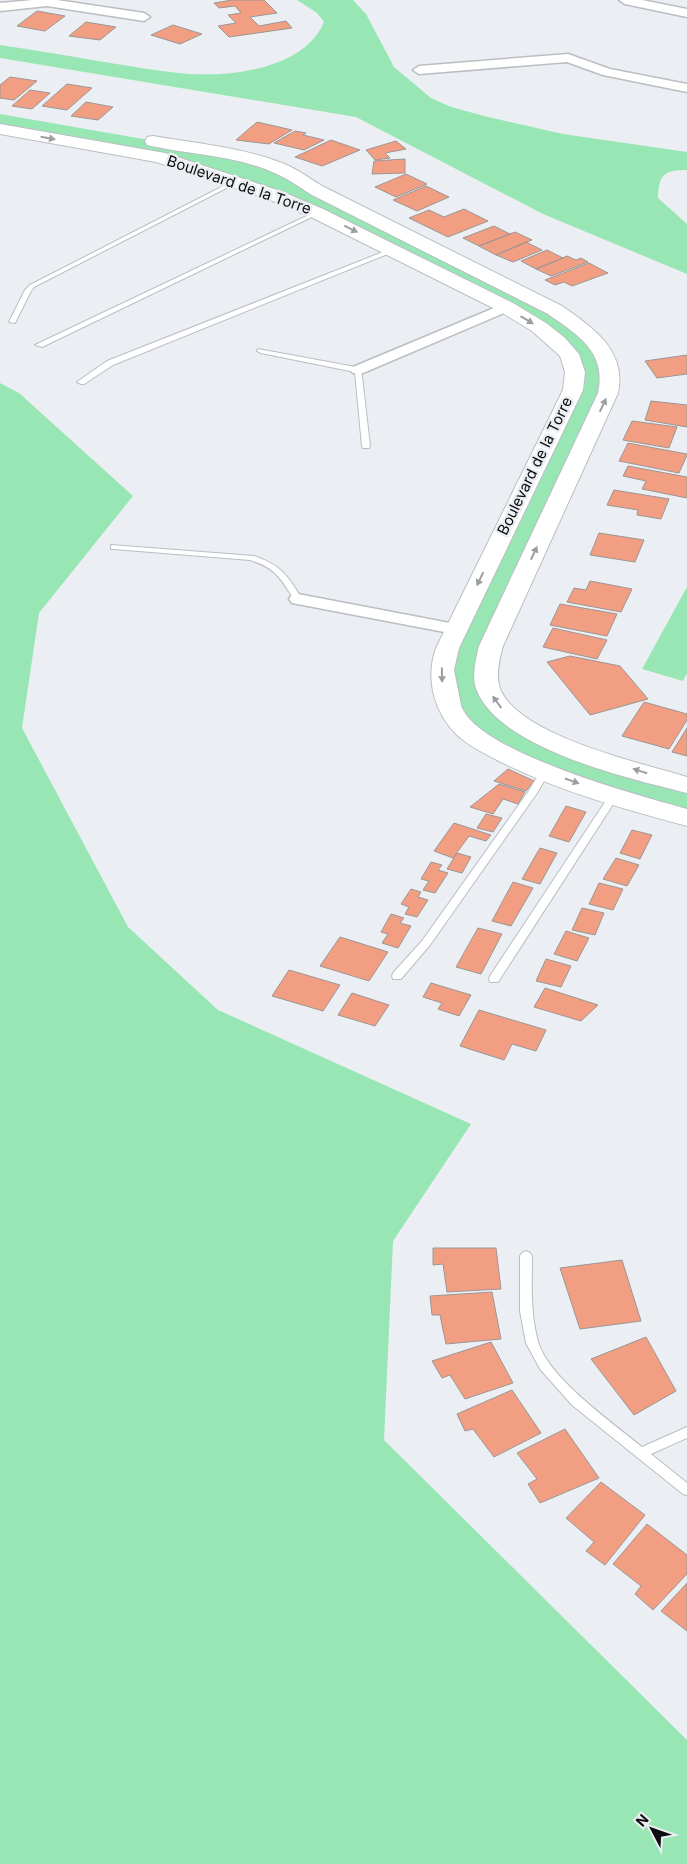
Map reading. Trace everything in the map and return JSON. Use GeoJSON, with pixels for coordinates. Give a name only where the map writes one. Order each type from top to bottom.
{"type":"FeatureCollection","features":[{"type":"Feature","properties":{"kind":"street"},"geometry":{"type":"LineString","coordinates":[[625,0],[687,13]]}},
{"type":"Feature","properties":{"kind":"street"},"geometry":{"type":"LineString","coordinates":[[0,6],[47,2],[144,17]]}},
{"type":"Feature","properties":{"kind":"street"},"geometry":{"type":"LineString","coordinates":[[419,70],[568,58],[607,72],[687,88]]}},
{"type":"Feature","properties":{"kind":"street","name":"Boulevard de la Torre"},"geometry":{"type":"LineString","coordinates":[[0,114],[165,151],[235,182],[274,195],[317,213],[506,307],[539,327],[558,342],[569,354],[575,372],[573,390],[455,629],[444,656],[441,677],[451,713],[468,732],[490,748],[512,760],[687,818]]}},
{"type":"Feature","properties":{"kind":"street","name":"Boulevard de la Torre"},"geometry":{"type":"LineString","coordinates":[[0,129],[165,151],[218,152],[266,164],[555,310],[589,336],[603,353],[610,366],[608,393],[491,646],[485,669],[489,692],[503,711],[534,735],[563,748],[687,785]]}},
{"type":"Feature","properties":{"kind":"street"},"geometry":{"type":"LineString","coordinates":[[274,195],[293,188],[300,180]]}},
{"type":"Feature","properties":{"kind":"street"},"geometry":{"type":"LineString","coordinates":[[358,370],[506,307]]}},
{"type":"Feature","properties":{"kind":"street"},"geometry":{"type":"LineString","coordinates":[[298,599],[455,629]]}},
{"type":"Feature","properties":{"kind":"lane"},"geometry":{"type":"LineString","coordinates":[[13,322],[32,286],[235,182]]}},
{"type":"Feature","properties":{"kind":"lane"},"geometry":{"type":"LineString","coordinates":[[39,345],[317,213]]}},
{"type":"Feature","properties":{"kind":"lane"},"geometry":{"type":"LineString","coordinates":[[81,382],[110,363],[393,250]]}},
{"type":"Feature","properties":{"kind":"lane"},"geometry":{"type":"LineString","coordinates":[[261,351],[358,370],[366,446]]}},
{"type":"Feature","properties":{"kind":"lane"},"geometry":{"type":"LineString","coordinates":[[114,547],[251,558],[278,568],[298,599]]}},
{"type":"Feature","properties":{"kind":"lane"},"geometry":{"type":"LineString","coordinates":[[397,976],[426,943],[546,771]]}},
{"type":"Feature","properties":{"kind":"lane"},"geometry":{"type":"LineString","coordinates":[[494,978],[614,795]]}},
{"type":"Feature","properties":{"kind":"lane"},"geometry":{"type":"LineString","coordinates":[[526,1256],[526,1311],[532,1343],[544,1365],[576,1401],[687,1490]]}},
{"type":"Feature","properties":{"kind":"lane"},"geometry":{"type":"LineString","coordinates":[[641,1453],[687,1432]]}},
{"type":"Feature","properties":{"kind":"green space"},"geometry":{"type":"Polygon","coordinates":[[[297,0],[353,0],[366,14],[394,67],[431,98],[451,107],[563,134],[687,152],[687,170],[672,171],[664,175],[661,179],[658,198],[687,224],[687,274],[543,214],[356,117],[0,58],[0,45],[178,73],[217,74],[261,68],[281,61],[299,51],[314,38],[324,22],[317,13],[297,0]]]}},
{"type":"Feature","properties":{"kind":"green space"},"geometry":{"type":"Polygon","coordinates":[[[0,114],[172,144],[267,164],[555,310],[610,366],[491,646],[489,692],[534,735],[687,785],[687,818],[490,748],[441,677],[573,390],[558,342],[317,213],[159,157],[0,129],[0,114]]]}},
{"type":"Feature","properties":{"kind":"green space"},"geometry":{"type":"Polygon","coordinates":[[[0,383],[19,393],[133,496],[39,613],[22,728],[128,927],[218,1010],[471,1124],[393,1241],[384,1440],[687,1740],[687,1864],[0,1864],[0,383]]]}},
{"type":"Feature","properties":{"kind":"green space"},"geometry":{"type":"Polygon","coordinates":[[[687,587],[687,673],[683,681],[642,669],[687,587]]]}},
{"type":"Feature","properties":{"kind":"building"},"geometry":{"type":"Polygon","coordinates":[[[232,0],[264,0],[277,13],[250,17],[259,26],[286,21],[292,28],[229,37],[218,26],[236,23],[228,15],[241,13],[235,6],[219,8],[214,3],[232,0]]]}},
{"type":"Feature","properties":{"kind":"building"},"geometry":{"type":"Polygon","coordinates":[[[37,11],[65,16],[45,31],[17,26],[37,11]]]}},
{"type":"Feature","properties":{"kind":"building"},"geometry":{"type":"Polygon","coordinates":[[[86,22],[116,27],[100,40],[69,36],[86,22]]]}},
{"type":"Feature","properties":{"kind":"building"},"geometry":{"type":"Polygon","coordinates":[[[173,25],[202,34],[180,44],[151,35],[173,25]]]}},
{"type":"Feature","properties":{"kind":"building"},"geometry":{"type":"Polygon","coordinates":[[[10,77],[37,81],[14,100],[0,98],[0,85],[10,77]]]}},
{"type":"Feature","properties":{"kind":"building"},"geometry":{"type":"Polygon","coordinates":[[[67,84],[92,88],[67,110],[42,106],[67,84]]]}},
{"type":"Feature","properties":{"kind":"building"},"geometry":{"type":"Polygon","coordinates":[[[30,90],[50,93],[32,109],[12,106],[30,90]]]}},
{"type":"Feature","properties":{"kind":"building"},"geometry":{"type":"Polygon","coordinates":[[[86,102],[113,107],[98,120],[71,116],[86,102]]]}},
{"type":"Feature","properties":{"kind":"building"},"geometry":{"type":"Polygon","coordinates":[[[257,122],[292,130],[269,144],[236,140],[257,122]]]}},
{"type":"Feature","properties":{"kind":"building"},"geometry":{"type":"Polygon","coordinates":[[[295,131],[324,140],[304,150],[274,143],[295,131]]]}},
{"type":"Feature","properties":{"kind":"building"},"geometry":{"type":"Polygon","coordinates":[[[331,140],[360,150],[322,166],[295,157],[331,140]]]}},
{"type":"Feature","properties":{"kind":"building"},"geometry":{"type":"Polygon","coordinates":[[[396,141],[406,149],[385,153],[390,158],[375,160],[366,150],[396,141]]]}},
{"type":"Feature","properties":{"kind":"building"},"geometry":{"type":"Polygon","coordinates":[[[405,159],[405,173],[372,174],[374,161],[405,159]]]}},
{"type":"Feature","properties":{"kind":"building"},"geometry":{"type":"Polygon","coordinates":[[[406,174],[427,184],[396,197],[375,187],[406,174]]]}},
{"type":"Feature","properties":{"kind":"building"},"geometry":{"type":"Polygon","coordinates":[[[426,186],[449,197],[417,211],[393,200],[426,186]]]}},
{"type":"Feature","properties":{"kind":"building"},"geometry":{"type":"Polygon","coordinates":[[[464,209],[488,221],[448,237],[409,218],[429,210],[444,217],[464,209]]]}},
{"type":"Feature","properties":{"kind":"building"},"geometry":{"type":"Polygon","coordinates":[[[494,226],[510,234],[479,246],[463,238],[494,226]]]}},
{"type":"Feature","properties":{"kind":"building"},"geometry":{"type":"Polygon","coordinates":[[[515,232],[532,240],[496,255],[479,246],[515,232]]]}},
{"type":"Feature","properties":{"kind":"building"},"geometry":{"type":"Polygon","coordinates":[[[526,242],[542,250],[513,262],[496,255],[526,242]]]}},
{"type":"Feature","properties":{"kind":"building"},"geometry":{"type":"Polygon","coordinates":[[[547,250],[563,258],[536,269],[521,261],[547,250]]]}},
{"type":"Feature","properties":{"kind":"building"},"geometry":{"type":"Polygon","coordinates":[[[567,256],[576,260],[581,258],[588,262],[551,276],[536,269],[567,256]]]}},
{"type":"Feature","properties":{"kind":"building"},"geometry":{"type":"Polygon","coordinates":[[[589,263],[608,273],[572,286],[564,282],[555,285],[545,280],[589,263]]]}},
{"type":"Feature","properties":{"kind":"building"},"geometry":{"type":"Polygon","coordinates":[[[687,355],[687,374],[657,378],[645,361],[687,355]]]}},
{"type":"Feature","properties":{"kind":"building"},"geometry":{"type":"Polygon","coordinates":[[[651,401],[687,405],[687,427],[645,420],[651,401]]]}},
{"type":"Feature","properties":{"kind":"building"},"geometry":{"type":"Polygon","coordinates":[[[632,421],[677,427],[669,448],[623,440],[632,421]]]}},
{"type":"Feature","properties":{"kind":"building"},"geometry":{"type":"Polygon","coordinates":[[[628,443],[687,455],[679,473],[619,461],[628,443]]]}},
{"type":"Feature","properties":{"kind":"building"},"geometry":{"type":"Polygon","coordinates":[[[628,466],[687,477],[687,498],[642,489],[646,481],[623,476],[628,466]]]}},
{"type":"Feature","properties":{"kind":"building"},"geometry":{"type":"Polygon","coordinates":[[[614,490],[669,499],[661,519],[637,515],[638,510],[607,505],[614,490]]]}},
{"type":"Feature","properties":{"kind":"building"},"geometry":{"type":"Polygon","coordinates":[[[599,533],[644,540],[635,562],[590,555],[599,533]]]}},
{"type":"Feature","properties":{"kind":"building"},"geometry":{"type":"Polygon","coordinates":[[[590,581],[632,589],[621,612],[567,602],[574,588],[586,590],[590,581]]]}},
{"type":"Feature","properties":{"kind":"building"},"geometry":{"type":"Polygon","coordinates":[[[560,604],[617,614],[607,636],[550,625],[560,604]]]}},
{"type":"Feature","properties":{"kind":"building"},"geometry":{"type":"Polygon","coordinates":[[[553,628],[607,640],[597,659],[543,647],[553,628]]]}},
{"type":"Feature","properties":{"kind":"building"},"geometry":{"type":"Polygon","coordinates":[[[570,656],[620,666],[648,699],[590,715],[547,662],[570,656]]]}},
{"type":"Feature","properties":{"kind":"building"},"geometry":{"type":"Polygon","coordinates":[[[644,702],[687,714],[687,720],[669,749],[622,736],[644,702]]]}},
{"type":"Feature","properties":{"kind":"building"},"geometry":{"type":"Polygon","coordinates":[[[687,728],[687,756],[672,752],[687,728]]]}},
{"type":"Feature","properties":{"kind":"building"},"geometry":{"type":"Polygon","coordinates":[[[508,769],[534,781],[526,791],[494,781],[508,769]]]}},
{"type":"Feature","properties":{"kind":"building"},"geometry":{"type":"Polygon","coordinates":[[[499,784],[525,792],[518,804],[503,799],[493,814],[470,807],[499,784]]]}},
{"type":"Feature","properties":{"kind":"building"},"geometry":{"type":"Polygon","coordinates":[[[566,806],[586,812],[569,842],[549,836],[566,806]]]}},
{"type":"Feature","properties":{"kind":"building"},"geometry":{"type":"Polygon","coordinates":[[[486,814],[502,818],[493,832],[477,828],[486,814]]]}},
{"type":"Feature","properties":{"kind":"building"},"geometry":{"type":"Polygon","coordinates":[[[454,823],[491,835],[486,841],[469,836],[453,858],[434,851],[454,823]]]}},
{"type":"Feature","properties":{"kind":"building"},"geometry":{"type":"Polygon","coordinates":[[[632,830],[652,835],[640,859],[620,853],[632,830]]]}},
{"type":"Feature","properties":{"kind":"building"},"geometry":{"type":"Polygon","coordinates":[[[540,848],[557,853],[540,884],[522,879],[540,848]]]}},
{"type":"Feature","properties":{"kind":"building"},"geometry":{"type":"Polygon","coordinates":[[[457,853],[471,857],[462,873],[447,869],[457,853]]]}},
{"type":"Feature","properties":{"kind":"building"},"geometry":{"type":"Polygon","coordinates":[[[616,858],[639,865],[627,886],[603,879],[616,858]]]}},
{"type":"Feature","properties":{"kind":"building"},"geometry":{"type":"Polygon","coordinates":[[[431,862],[442,865],[438,870],[448,873],[435,893],[423,890],[429,881],[421,879],[431,862]]]}},
{"type":"Feature","properties":{"kind":"building"},"geometry":{"type":"Polygon","coordinates":[[[513,882],[533,888],[511,926],[492,921],[513,882]]]}},
{"type":"Feature","properties":{"kind":"building"},"geometry":{"type":"Polygon","coordinates":[[[599,883],[623,889],[613,910],[589,904],[599,883]]]}},
{"type":"Feature","properties":{"kind":"building"},"geometry":{"type":"Polygon","coordinates":[[[411,889],[421,892],[418,897],[428,900],[417,917],[405,914],[409,907],[401,904],[411,889]]]}},
{"type":"Feature","properties":{"kind":"building"},"geometry":{"type":"Polygon","coordinates":[[[582,908],[604,913],[595,935],[572,930],[582,908]]]}},
{"type":"Feature","properties":{"kind":"building"},"geometry":{"type":"Polygon","coordinates":[[[391,914],[404,918],[400,923],[411,926],[398,948],[382,943],[388,934],[381,932],[391,914]]]}},
{"type":"Feature","properties":{"kind":"building"},"geometry":{"type":"Polygon","coordinates":[[[478,928],[502,934],[481,974],[456,967],[478,928]]]}},
{"type":"Feature","properties":{"kind":"building"},"geometry":{"type":"Polygon","coordinates":[[[566,931],[589,938],[577,961],[554,954],[566,931]]]}},
{"type":"Feature","properties":{"kind":"building"},"geometry":{"type":"Polygon","coordinates":[[[340,937],[388,952],[369,981],[320,966],[340,937]]]}},
{"type":"Feature","properties":{"kind":"building"},"geometry":{"type":"Polygon","coordinates":[[[546,959],[571,966],[561,987],[536,981],[546,959]]]}},
{"type":"Feature","properties":{"kind":"building"},"geometry":{"type":"Polygon","coordinates":[[[289,970],[340,985],[323,1011],[272,996],[289,970]]]}},
{"type":"Feature","properties":{"kind":"building"},"geometry":{"type":"Polygon","coordinates":[[[431,983],[471,995],[459,1016],[438,1009],[442,1003],[423,997],[431,983]]]}},
{"type":"Feature","properties":{"kind":"building"},"geometry":{"type":"Polygon","coordinates":[[[545,988],[598,1005],[581,1021],[534,1007],[545,988]]]}},
{"type":"Feature","properties":{"kind":"building"},"geometry":{"type":"Polygon","coordinates":[[[352,993],[389,1005],[375,1026],[338,1015],[352,993]]]}},
{"type":"Feature","properties":{"kind":"building"},"geometry":{"type":"Polygon","coordinates":[[[479,1010],[546,1030],[536,1051],[512,1044],[504,1060],[460,1046],[479,1010]]]}},
{"type":"Feature","properties":{"kind":"building"},"geometry":{"type":"Polygon","coordinates":[[[433,1248],[496,1248],[501,1289],[447,1292],[443,1264],[433,1265],[433,1248]]]}},
{"type":"Feature","properties":{"kind":"building"},"geometry":{"type":"Polygon","coordinates":[[[622,1260],[641,1321],[580,1329],[560,1268],[622,1260]]]}},
{"type":"Feature","properties":{"kind":"building"},"geometry":{"type":"Polygon","coordinates":[[[492,1292],[501,1339],[446,1344],[440,1315],[432,1315],[430,1296],[492,1292]]]}},
{"type":"Feature","properties":{"kind":"building"},"geometry":{"type":"Polygon","coordinates":[[[646,1337],[676,1391],[634,1415],[591,1359],[646,1337]]]}},
{"type":"Feature","properties":{"kind":"building"},"geometry":{"type":"Polygon","coordinates":[[[491,1342],[513,1383],[465,1399],[450,1375],[442,1378],[432,1361],[491,1342]]]}},
{"type":"Feature","properties":{"kind":"building"},"geometry":{"type":"Polygon","coordinates":[[[512,1390],[541,1433],[494,1457],[473,1429],[465,1431],[457,1414],[512,1390]]]}},
{"type":"Feature","properties":{"kind":"building"},"geometry":{"type":"Polygon","coordinates":[[[565,1429],[599,1478],[540,1503],[528,1484],[537,1479],[517,1453],[565,1429]]]}},
{"type":"Feature","properties":{"kind":"building"},"geometry":{"type":"Polygon","coordinates":[[[601,1482],[645,1515],[605,1565],[586,1551],[594,1542],[566,1518],[601,1482]]]}},
{"type":"Feature","properties":{"kind":"building"},"geometry":{"type":"Polygon","coordinates":[[[647,1524],[687,1555],[687,1574],[653,1610],[635,1594],[641,1586],[613,1564],[647,1524]]]}},
{"type":"Feature","properties":{"kind":"building"},"geometry":{"type":"Polygon","coordinates":[[[687,1583],[687,1631],[661,1611],[687,1583]]]}}]}
